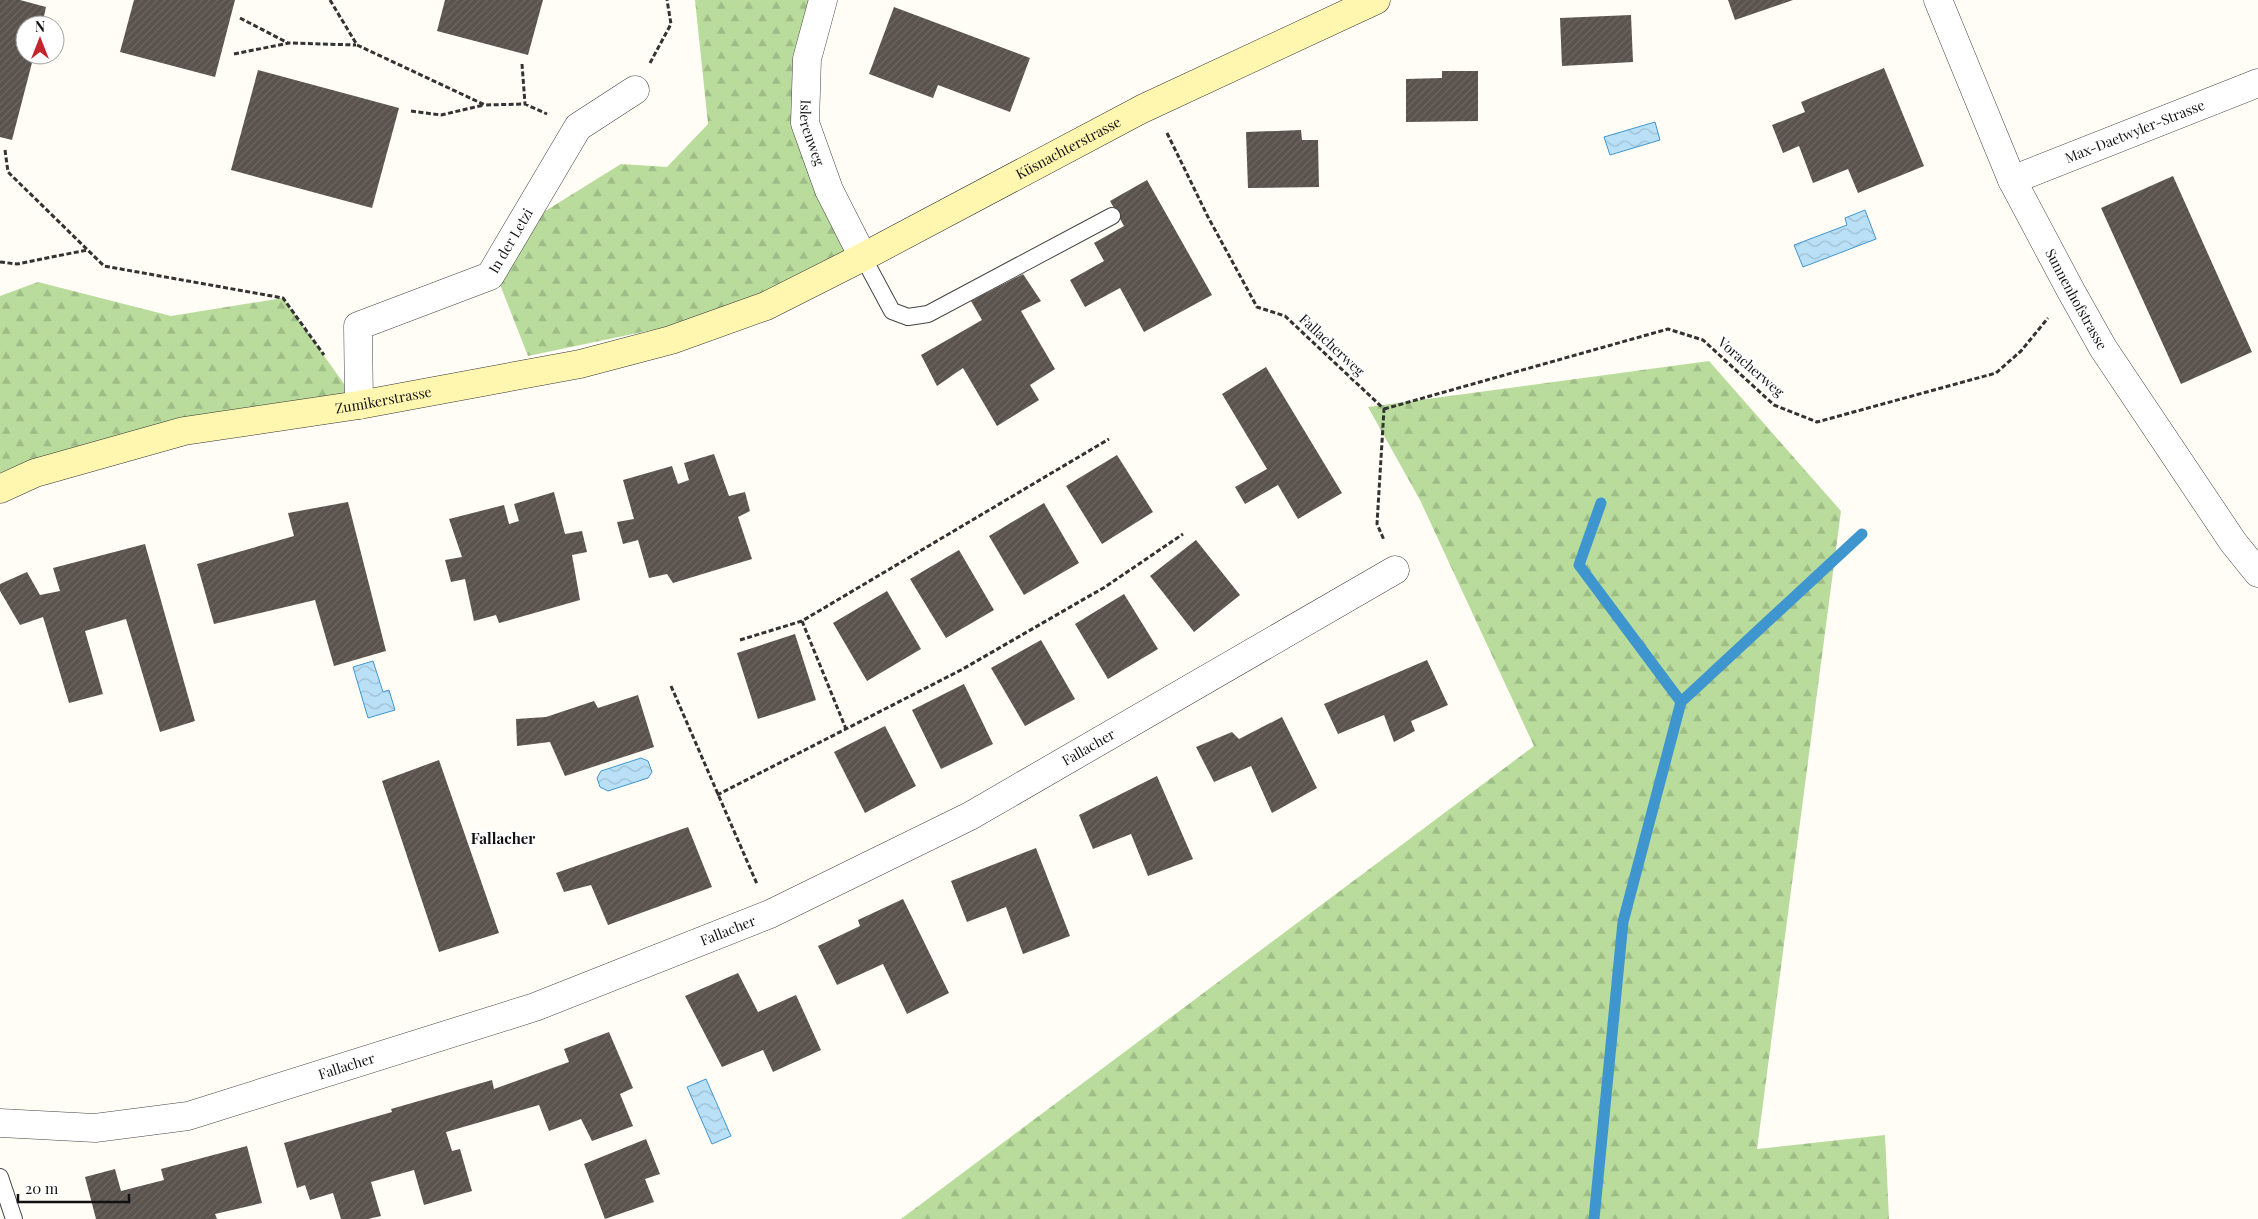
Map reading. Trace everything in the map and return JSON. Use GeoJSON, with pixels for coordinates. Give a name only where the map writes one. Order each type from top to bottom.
{"type":"FeatureCollection","features":[{"type":"Feature","properties":{"kind":"main road","name":"Küsnachterstrasse"},"geometry":{"type":"LineString","coordinates":[[766,306],[863,257],[1142,109],[1376,0]]}},
{"type":"Feature","properties":{"kind":"main road","name":"Zumikerstrasse"},"geometry":{"type":"LineString","coordinates":[[0,489],[35,473],[184,430],[359,405],[580,364],[671,340],[766,306]]}},
{"type":"Feature","properties":{"kind":"street","name":"Islerenweg"},"geometry":{"type":"LineString","coordinates":[[823,0],[807,59],[805,123],[829,190],[863,257]]}},
{"type":"Feature","properties":{"kind":"street","name":"Sunnenhofstrasse"},"geometry":{"type":"LineString","coordinates":[[1938,0],[2012,180],[2071,291],[2109,356],[2233,542],[2258,573]]}},
{"type":"Feature","properties":{"kind":"street","name":"Max-Daetwyler-Strasse"},"geometry":{"type":"LineString","coordinates":[[2012,180],[2258,83]]}},
{"type":"Feature","properties":{"kind":"street","name":"In der Letzi"},"geometry":{"type":"LineString","coordinates":[[359,405],[358,326],[490,276],[578,127],[635,90]]}},
{"type":"Feature","properties":{"kind":"street","name":"Fallacher"},"geometry":{"type":"LineString","coordinates":[[0,1123],[95,1128],[188,1116],[536,1007],[770,914],[970,816],[1396,570]]}},
{"type":"Feature","properties":{"kind":"lane"},"geometry":{"type":"LineString","coordinates":[[863,257],[892,311],[908,317],[928,314],[1112,216]]}},
{"type":"Feature","properties":{"kind":"lane"},"geometry":{"type":"LineString","coordinates":[[0,1177],[14,1219]]}},
{"type":"Feature","properties":{"kind":"path"},"geometry":{"type":"LineString","coordinates":[[330,0],[357,45]]}},
{"type":"Feature","properties":{"kind":"path"},"geometry":{"type":"LineString","coordinates":[[635,90],[671,24],[667,0]]}},
{"type":"Feature","properties":{"kind":"path"},"geometry":{"type":"LineString","coordinates":[[240,18],[289,43]]}},
{"type":"Feature","properties":{"kind":"path"},"geometry":{"type":"LineString","coordinates":[[234,54],[289,43],[357,45],[485,105]]}},
{"type":"Feature","properties":{"kind":"path"},"geometry":{"type":"LineString","coordinates":[[522,64],[525,104]]}},
{"type":"Feature","properties":{"kind":"path"},"geometry":{"type":"LineString","coordinates":[[411,111],[441,115],[485,105],[525,104],[578,127]]}},
{"type":"Feature","properties":{"kind":"path","name":"Fallacherweg"},"geometry":{"type":"LineString","coordinates":[[1169,137],[1208,217],[1257,307],[1285,316],[1384,409]]}},
{"type":"Feature","properties":{"kind":"path"},"geometry":{"type":"LineString","coordinates":[[5,150],[8,172],[104,266],[283,298],[326,359]]}},
{"type":"Feature","properties":{"kind":"path"},"geometry":{"type":"LineString","coordinates":[[0,262],[17,264],[88,250]]}},
{"type":"Feature","properties":{"kind":"path","name":"Voracherweg"},"geometry":{"type":"LineString","coordinates":[[1384,409],[1668,329],[1703,340],[1774,405],[1817,422],[1996,373],[2021,351],[2071,291]]}},
{"type":"Feature","properties":{"kind":"path"},"geometry":{"type":"LineString","coordinates":[[1384,409],[1377,524],[1396,570]]}},
{"type":"Feature","properties":{"kind":"path"},"geometry":{"type":"LineString","coordinates":[[740,640],[802,621],[1109,439]]}},
{"type":"Feature","properties":{"kind":"path"},"geometry":{"type":"LineString","coordinates":[[717,795],[961,670],[1105,587],[1183,534]]}},
{"type":"Feature","properties":{"kind":"path"},"geometry":{"type":"LineString","coordinates":[[802,621],[846,729]]}},
{"type":"Feature","properties":{"kind":"path"},"geometry":{"type":"LineString","coordinates":[[671,686],[770,914]]}},
{"type":"Feature","properties":{"kind":"green space"},"geometry":{"type":"Polygon","coordinates":[[[695,0],[823,0],[805,123],[863,257],[766,306],[528,356],[499,282],[542,213],[621,164],[667,167],[708,124],[695,0]]]}},
{"type":"Feature","properties":{"kind":"green space"},"geometry":{"type":"Polygon","coordinates":[[[38,282],[171,316],[283,298],[359,405],[184,431],[0,489],[0,296],[38,282]]]}},
{"type":"Feature","properties":{"kind":"green space"},"geometry":{"type":"Polygon","coordinates":[[[1709,361],[1841,511],[1757,1149],[1885,1135],[1889,1219],[901,1219],[1534,746],[1420,500],[1368,407],[1709,361]]]}},
{"type":"Feature","properties":{"kind":"water"},"geometry":{"type":"Polygon","coordinates":[[[1655,122],[1660,140],[1610,155],[1604,137],[1655,122]]]}},
{"type":"Feature","properties":{"kind":"water"},"geometry":{"type":"Polygon","coordinates":[[[1865,210],[1876,239],[1803,267],[1794,245],[1847,225],[1845,218],[1865,210]]]}},
{"type":"Feature","properties":{"kind":"water"},"geometry":{"type":"Polygon","coordinates":[[[373,661],[383,692],[389,690],[395,710],[368,718],[353,667],[373,661]]]}},
{"type":"Feature","properties":{"kind":"water"},"geometry":{"type":"Polygon","coordinates":[[[641,758],[648,761],[652,772],[648,778],[608,791],[600,787],[597,778],[601,771],[641,758]]]}},
{"type":"Feature","properties":{"kind":"water"},"geometry":{"type":"Polygon","coordinates":[[[706,1079],[731,1136],[712,1144],[687,1087],[706,1079]]]}},
{"type":"Feature","properties":{"kind":"building"},"geometry":{"type":"Polygon","coordinates":[[[0,0],[20,0],[46,7],[44,15],[15,15],[15,65],[31,65],[12,140],[0,137],[0,0]]]}},
{"type":"Feature","properties":{"kind":"building"},"geometry":{"type":"Polygon","coordinates":[[[134,0],[235,0],[215,77],[120,52],[134,0]]]}},
{"type":"Feature","properties":{"kind":"building"},"geometry":{"type":"Polygon","coordinates":[[[445,0],[543,0],[528,55],[437,31],[445,0]]]}},
{"type":"Feature","properties":{"kind":"building"},"geometry":{"type":"Polygon","coordinates":[[[1728,0],[1793,0],[1735,20],[1728,0]]]}},
{"type":"Feature","properties":{"kind":"building"},"geometry":{"type":"Polygon","coordinates":[[[894,7],[1030,58],[1010,112],[938,85],[933,98],[869,74],[894,7]]]}},
{"type":"Feature","properties":{"kind":"building"},"geometry":{"type":"Polygon","coordinates":[[[1631,15],[1633,62],[1562,66],[1560,18],[1631,15]]]}},
{"type":"Feature","properties":{"kind":"building"},"geometry":{"type":"Polygon","coordinates":[[[1884,68],[1924,166],[1858,193],[1848,169],[1813,183],[1799,146],[1783,153],[1772,125],[1805,112],[1801,102],[1884,68]]]}},
{"type":"Feature","properties":{"kind":"building"},"geometry":{"type":"Polygon","coordinates":[[[258,70],[399,108],[372,208],[231,170],[258,70]]]}},
{"type":"Feature","properties":{"kind":"building"},"geometry":{"type":"Polygon","coordinates":[[[1442,71],[1478,71],[1478,121],[1406,122],[1406,79],[1442,78],[1442,71]]]}},
{"type":"Feature","properties":{"kind":"building"},"geometry":{"type":"Polygon","coordinates":[[[1301,130],[1302,140],[1318,140],[1319,187],[1248,188],[1246,132],[1301,130]]]}},
{"type":"Feature","properties":{"kind":"building"},"geometry":{"type":"Polygon","coordinates":[[[2173,176],[2252,352],[2181,384],[2101,208],[2173,176]]]}},
{"type":"Feature","properties":{"kind":"building"},"geometry":{"type":"Polygon","coordinates":[[[1147,180],[1212,295],[1144,332],[1120,288],[1085,307],[1070,280],[1104,261],[1094,243],[1124,226],[1110,201],[1147,180]]]}},
{"type":"Feature","properties":{"kind":"building"},"geometry":{"type":"Polygon","coordinates":[[[1023,274],[1041,301],[1021,311],[1055,369],[1030,385],[1039,400],[997,426],[963,368],[937,386],[921,355],[982,320],[971,301],[1023,274]]]}},
{"type":"Feature","properties":{"kind":"building"},"geometry":{"type":"Polygon","coordinates":[[[1266,367],[1342,493],[1298,519],[1278,485],[1245,504],[1235,487],[1267,469],[1222,394],[1266,367]]]}},
{"type":"Feature","properties":{"kind":"building"},"geometry":{"type":"Polygon","coordinates":[[[714,454],[729,496],[745,492],[750,511],[738,517],[752,559],[673,583],[667,574],[649,578],[638,540],[623,544],[617,522],[634,519],[623,480],[672,466],[678,484],[689,480],[684,463],[714,454]]]}},
{"type":"Feature","properties":{"kind":"building"},"geometry":{"type":"Polygon","coordinates":[[[1117,455],[1153,512],[1102,544],[1066,486],[1117,455]]]}},
{"type":"Feature","properties":{"kind":"building"},"geometry":{"type":"Polygon","coordinates":[[[554,492],[565,534],[582,531],[587,552],[572,555],[580,600],[499,623],[496,615],[474,621],[465,579],[451,582],[445,560],[462,557],[449,519],[504,505],[509,524],[519,521],[514,504],[554,492]]]}},
{"type":"Feature","properties":{"kind":"building"},"geometry":{"type":"Polygon","coordinates":[[[348,502],[386,651],[334,666],[315,600],[214,624],[197,564],[294,536],[288,513],[348,502]]]}},
{"type":"Feature","properties":{"kind":"building"},"geometry":{"type":"Polygon","coordinates":[[[1044,503],[1079,563],[1024,595],[989,536],[1044,503]]]}},
{"type":"Feature","properties":{"kind":"building"},"geometry":{"type":"Polygon","coordinates":[[[1196,540],[1240,595],[1194,632],[1150,576],[1196,540]]]}},
{"type":"Feature","properties":{"kind":"building"},"geometry":{"type":"Polygon","coordinates":[[[145,544],[195,721],[160,732],[126,619],[85,631],[103,694],[69,703],[43,617],[20,625],[0,591],[0,584],[27,572],[40,595],[60,591],[53,568],[145,544]]]}},
{"type":"Feature","properties":{"kind":"building"},"geometry":{"type":"Polygon","coordinates":[[[959,550],[994,610],[946,638],[910,579],[959,550]]]}},
{"type":"Feature","properties":{"kind":"building"},"geometry":{"type":"Polygon","coordinates":[[[887,591],[921,649],[867,681],[833,623],[887,591]]]}},
{"type":"Feature","properties":{"kind":"building"},"geometry":{"type":"Polygon","coordinates":[[[1124,594],[1158,649],[1108,679],[1075,624],[1124,594]]]}},
{"type":"Feature","properties":{"kind":"building"},"geometry":{"type":"Polygon","coordinates":[[[795,634],[816,700],[758,719],[737,653],[795,634]]]}},
{"type":"Feature","properties":{"kind":"building"},"geometry":{"type":"Polygon","coordinates":[[[1041,640],[1075,699],[1025,726],[991,668],[1041,640]]]}},
{"type":"Feature","properties":{"kind":"building"},"geometry":{"type":"Polygon","coordinates":[[[1427,660],[1448,705],[1411,721],[1415,731],[1394,742],[1384,715],[1338,734],[1324,704],[1427,660]]]}},
{"type":"Feature","properties":{"kind":"building"},"geometry":{"type":"Polygon","coordinates":[[[964,684],[993,744],[941,769],[912,710],[964,684]]]}},
{"type":"Feature","properties":{"kind":"building"},"geometry":{"type":"Polygon","coordinates":[[[638,695],[654,747],[565,776],[550,742],[517,746],[516,719],[546,717],[594,701],[598,708],[638,695]]]}},
{"type":"Feature","properties":{"kind":"building"},"geometry":{"type":"Polygon","coordinates":[[[1282,717],[1317,788],[1272,813],[1251,766],[1214,782],[1196,747],[1232,732],[1239,739],[1282,717]]]}},
{"type":"Feature","properties":{"kind":"building"},"geometry":{"type":"Polygon","coordinates":[[[885,726],[916,786],[865,813],[834,752],[885,726]]]}},
{"type":"Feature","properties":{"kind":"building"},"geometry":{"type":"Polygon","coordinates":[[[439,760],[499,933],[439,952],[382,781],[439,760]]]}},
{"type":"Feature","properties":{"kind":"building"},"geometry":{"type":"Polygon","coordinates":[[[1157,776],[1193,859],[1148,876],[1131,834],[1093,849],[1079,815],[1157,776]]]}},
{"type":"Feature","properties":{"kind":"building"},"geometry":{"type":"Polygon","coordinates":[[[688,827],[712,887],[608,925],[591,885],[564,892],[556,873],[688,827]]]}},
{"type":"Feature","properties":{"kind":"building"},"geometry":{"type":"Polygon","coordinates":[[[1036,848],[1070,936],[1023,954],[1006,907],[967,922],[951,881],[1036,848]]]}},
{"type":"Feature","properties":{"kind":"building"},"geometry":{"type":"Polygon","coordinates":[[[903,899],[949,993],[907,1014],[883,964],[837,985],[818,946],[860,926],[858,920],[903,899]]]}},
{"type":"Feature","properties":{"kind":"building"},"geometry":{"type":"Polygon","coordinates":[[[738,973],[758,1012],[796,995],[821,1050],[773,1072],[763,1050],[722,1067],[685,996],[738,973]]]}},
{"type":"Feature","properties":{"kind":"building"},"geometry":{"type":"Polygon","coordinates":[[[609,1032],[633,1088],[620,1094],[633,1126],[592,1141],[581,1119],[549,1131],[539,1105],[446,1132],[452,1151],[460,1149],[472,1191],[424,1205],[414,1170],[371,1182],[381,1216],[368,1219],[341,1219],[333,1193],[310,1200],[305,1185],[297,1188],[284,1143],[392,1112],[391,1109],[492,1080],[494,1089],[569,1062],[564,1049],[609,1032]]]}},
{"type":"Feature","properties":{"kind":"building"},"geometry":{"type":"Polygon","coordinates":[[[646,1139],[660,1174],[645,1179],[654,1202],[605,1219],[584,1164],[646,1139]]]}},
{"type":"Feature","properties":{"kind":"building"},"geometry":{"type":"Polygon","coordinates":[[[247,1146],[262,1203],[215,1214],[217,1219],[96,1219],[85,1177],[115,1169],[121,1191],[164,1180],[161,1169],[247,1146]]]}},
{"type":"Feature","properties":{"kind":"waterway"},"geometry":{"type":"LineString","coordinates":[[1601,503],[1579,565],[1681,702]]}},
{"type":"Feature","properties":{"kind":"waterway"},"geometry":{"type":"LineString","coordinates":[[1594,1219],[1623,922],[1681,702],[1862,534]]}},
{"type":"Feature","properties":{"kind":"district","name":"Fallacher"},"geometry":{"type":"Point","coordinates":[503,839]}}]}
